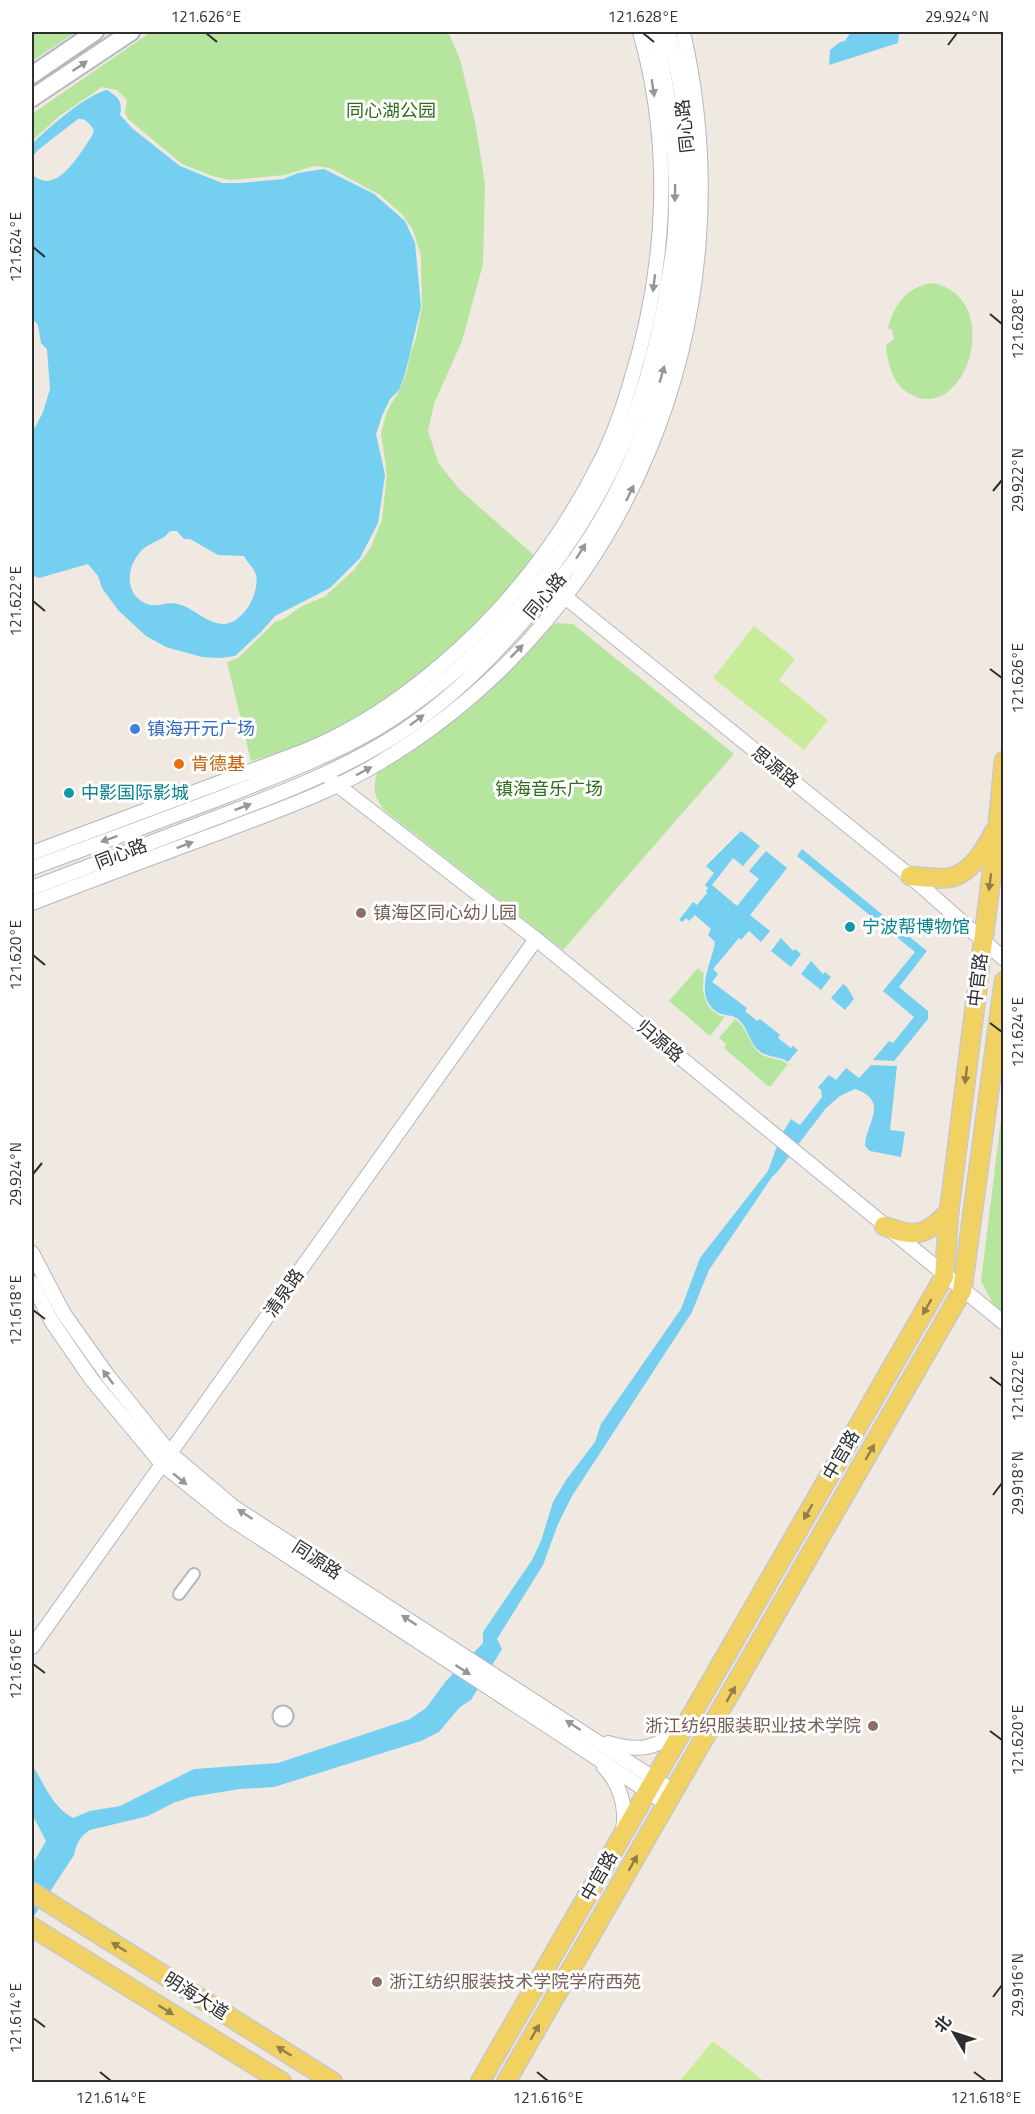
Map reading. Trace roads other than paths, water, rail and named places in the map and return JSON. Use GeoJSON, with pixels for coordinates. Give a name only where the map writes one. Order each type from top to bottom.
{"type":"FeatureCollection","features":[{"type":"Feature","properties":{"kind":"main road"},"geometry":{"type":"LineString","coordinates":[[32,75],[95,32]]}},
{"type":"Feature","properties":{"kind":"main road"},"geometry":{"type":"LineString","coordinates":[[32,98],[131,32]]}},
{"type":"Feature","properties":{"kind":"main road","name":"中官路"},"geometry":{"type":"LineString","coordinates":[[480,2081],[944,1276],[949,1212],[1004,761]]}},
{"type":"Feature","properties":{"kind":"main road"},"geometry":{"type":"LineString","coordinates":[[910,876],[950,878],[972,866],[988,845],[998,823]]}},
{"type":"Feature","properties":{"kind":"main road","name":"中官路"},"geometry":{"type":"LineString","coordinates":[[506,2082],[962,1290],[999,1038],[1004,981]]}},
{"type":"Feature","properties":{"kind":"main road"},"geometry":{"type":"LineString","coordinates":[[884,1226],[904,1234],[919,1233],[934,1227],[949,1212]]}},
{"type":"Feature","properties":{"kind":"main road","name":"明海大道"},"geometry":{"type":"LineString","coordinates":[[32,1892],[333,2082]]}},
{"type":"Feature","properties":{"kind":"main road","name":"明海大道"},"geometry":{"type":"LineString","coordinates":[[38,1931],[282,2082]]}},
{"type":"Feature","properties":{"kind":"street"},"geometry":{"type":"LineString","coordinates":[[32,853],[307,750],[347,731],[414,688],[467,643],[504,605],[541,559],[574,510],[600,462],[624,405],[637,362],[653,293],[660,236],[661,176],[658,124],[649,62],[640,32]]}},
{"type":"Feature","properties":{"kind":"street","name":"同心路"},"geometry":{"type":"LineString","coordinates":[[32,888],[324,775],[403,731],[473,674],[506,641],[548,583],[612,470],[633,420],[660,328],[675,232],[675,161],[668,90],[655,32]]}},
{"type":"Feature","properties":{"kind":"street","name":"同心路"},"geometry":{"type":"LineString","coordinates":[[32,868],[315,761],[375,729],[408,708],[444,680],[578,555],[622,479],[640,440],[670,343],[686,241],[689,166],[681,87],[668,32]]}},
{"type":"Feature","properties":{"kind":"street"},"geometry":{"type":"LineString","coordinates":[[32,903],[315,796],[380,762],[426,731],[482,687],[534,634],[566,597],[595,555],[626,502],[647,459],[671,391],[691,309],[700,235],[702,183],[695,97],[683,32]]}},
{"type":"Feature","properties":{"kind":"street","name":"思源路"},"geometry":{"type":"LineString","coordinates":[[548,583],[910,876],[1004,959]]}},
{"type":"Feature","properties":{"kind":"street","name":"归源路"},"geometry":{"type":"LineString","coordinates":[[315,761],[324,775],[536,939],[1004,1323]]}},
{"type":"Feature","properties":{"kind":"street","name":"清泉路"},"geometry":{"type":"LineString","coordinates":[[32,1647],[536,939]]}},
{"type":"Feature","properties":{"kind":"street","name":"同源路"},"geometry":{"type":"LineString","coordinates":[[32,1253],[76,1332],[108,1377],[170,1452],[236,1508],[590,1745]]}},
{"type":"Feature","properties":{"kind":"street","name":"同源路"},"geometry":{"type":"LineString","coordinates":[[32,1282],[51,1322],[92,1380],[162,1464],[228,1517],[671,1798]]}},
{"type":"Feature","properties":{"kind":"street"},"geometry":{"type":"LineString","coordinates":[[179,1594],[194,1574]]}},
{"type":"Feature","properties":{"kind":"street"},"geometry":{"type":"LineString","coordinates":[[590,1745],[636,1749],[648,1747],[664,1741],[693,1712]]}},
{"type":"Feature","properties":{"kind":"street"},"geometry":{"type":"LineString","coordinates":[[590,1745],[620,1791],[625,1808],[622,1837]]}},
{"type":"Feature","properties":{"kind":"water"},"geometry":{"type":"Polygon","coordinates":[[[851,32],[899,32],[898,43],[829,65],[830,50],[845,41],[851,32]]]}},
{"type":"Feature","properties":{"kind":"water"},"geometry":{"type":"Polygon","coordinates":[[[107,90],[114,95],[120,103],[120,115],[133,129],[180,166],[222,183],[283,179],[298,173],[324,169],[374,194],[405,221],[415,243],[421,307],[405,374],[399,390],[390,399],[376,434],[385,475],[378,523],[360,558],[330,588],[275,616],[235,656],[202,657],[166,647],[146,636],[118,610],[102,588],[98,576],[88,564],[39,578],[32,575],[32,433],[43,412],[50,389],[47,349],[41,343],[38,325],[32,318],[32,174],[41,180],[50,181],[58,177],[74,162],[94,130],[86,120],[78,119],[32,157],[32,144],[68,113],[98,93],[107,90]],[[170,531],[146,547],[136,558],[130,572],[134,594],[147,604],[174,603],[218,623],[224,624],[238,618],[249,606],[256,590],[256,575],[252,567],[244,556],[218,555],[190,539],[184,539],[177,531],[170,531]]]}},
{"type":"Feature","properties":{"kind":"water"},"geometry":{"type":"Polygon","coordinates":[[[741,831],[760,846],[743,866],[733,858],[712,885],[737,906],[759,879],[749,871],[766,851],[787,868],[750,915],[770,931],[761,942],[749,931],[741,940],[739,938],[713,969],[718,974],[712,982],[747,1008],[745,1011],[757,1021],[760,1019],[780,1035],[778,1038],[791,1048],[793,1046],[798,1050],[788,1062],[762,1053],[755,1047],[738,1019],[713,1009],[705,994],[706,976],[715,942],[708,935],[711,929],[695,915],[689,921],[686,918],[682,922],[679,920],[693,902],[697,905],[707,893],[708,888],[705,885],[714,873],[706,866],[741,831]]]}},
{"type":"Feature","properties":{"kind":"water"},"geometry":{"type":"Polygon","coordinates":[[[802,849],[927,951],[899,987],[928,1011],[928,1019],[894,1061],[873,1060],[889,1041],[893,1043],[914,1017],[883,991],[915,952],[797,856],[802,849]]]}},
{"type":"Feature","properties":{"kind":"water"},"geometry":{"type":"Polygon","coordinates":[[[781,938],[793,951],[795,949],[801,954],[791,967],[771,951],[781,938]]]}},
{"type":"Feature","properties":{"kind":"water"},"geometry":{"type":"Polygon","coordinates":[[[811,961],[823,974],[825,972],[831,977],[821,990],[801,974],[811,961]]]}},
{"type":"Feature","properties":{"kind":"water"},"geometry":{"type":"Polygon","coordinates":[[[843,984],[854,999],[845,1010],[831,998],[843,984]]]}},
{"type":"Feature","properties":{"kind":"water"},"geometry":{"type":"Polygon","coordinates":[[[871,1065],[897,1066],[890,1130],[905,1132],[901,1157],[870,1151],[865,1146],[874,1107],[872,1100],[866,1094],[855,1089],[840,1096],[826,1108],[772,1177],[709,1270],[692,1312],[572,1496],[558,1524],[543,1565],[497,1639],[502,1649],[471,1700],[460,1707],[439,1732],[421,1741],[274,1787],[240,1789],[191,1797],[148,1816],[90,1830],[79,1841],[74,1855],[32,1919],[32,1865],[46,1841],[32,1814],[32,1765],[54,1801],[73,1818],[90,1811],[120,1806],[194,1769],[278,1763],[410,1719],[426,1708],[446,1681],[483,1643],[483,1632],[532,1560],[541,1541],[553,1502],[566,1480],[595,1442],[601,1424],[681,1309],[700,1258],[768,1171],[781,1135],[791,1119],[800,1125],[822,1097],[818,1087],[829,1075],[836,1080],[846,1068],[859,1078],[871,1065]]]}},
{"type":"Feature","properties":{"kind":"place","name":"镇海开元广场"},"geometry":{"type":"Point","coordinates":[135,729]}},
{"type":"Feature","properties":{"kind":"place","name":"肯德基"},"geometry":{"type":"Point","coordinates":[179,764]}},
{"type":"Feature","properties":{"kind":"place","name":"中影国际影城"},"geometry":{"type":"Point","coordinates":[69,793]}},
{"type":"Feature","properties":{"kind":"place","name":"镇海区同心幼儿园"},"geometry":{"type":"Point","coordinates":[361,913]}},
{"type":"Feature","properties":{"kind":"place","name":"宁波帮博物馆"},"geometry":{"type":"Point","coordinates":[850,927]}},
{"type":"Feature","properties":{"kind":"place","name":"浙江纺织服装职业技术学院"},"geometry":{"type":"Point","coordinates":[873,1726]}},
{"type":"Feature","properties":{"kind":"place","name":"浙江纺织服装技术学院学府西苑"},"geometry":{"type":"Point","coordinates":[377,1982]}},
{"type":"Feature","properties":{"kind":"park label","name":"同心湖公园"},"geometry":{"type":"Point","coordinates":[391,111]}},
{"type":"Feature","properties":{"kind":"park label","name":"镇海音乐广场"},"geometry":{"type":"Point","coordinates":[549,789]}}]}
